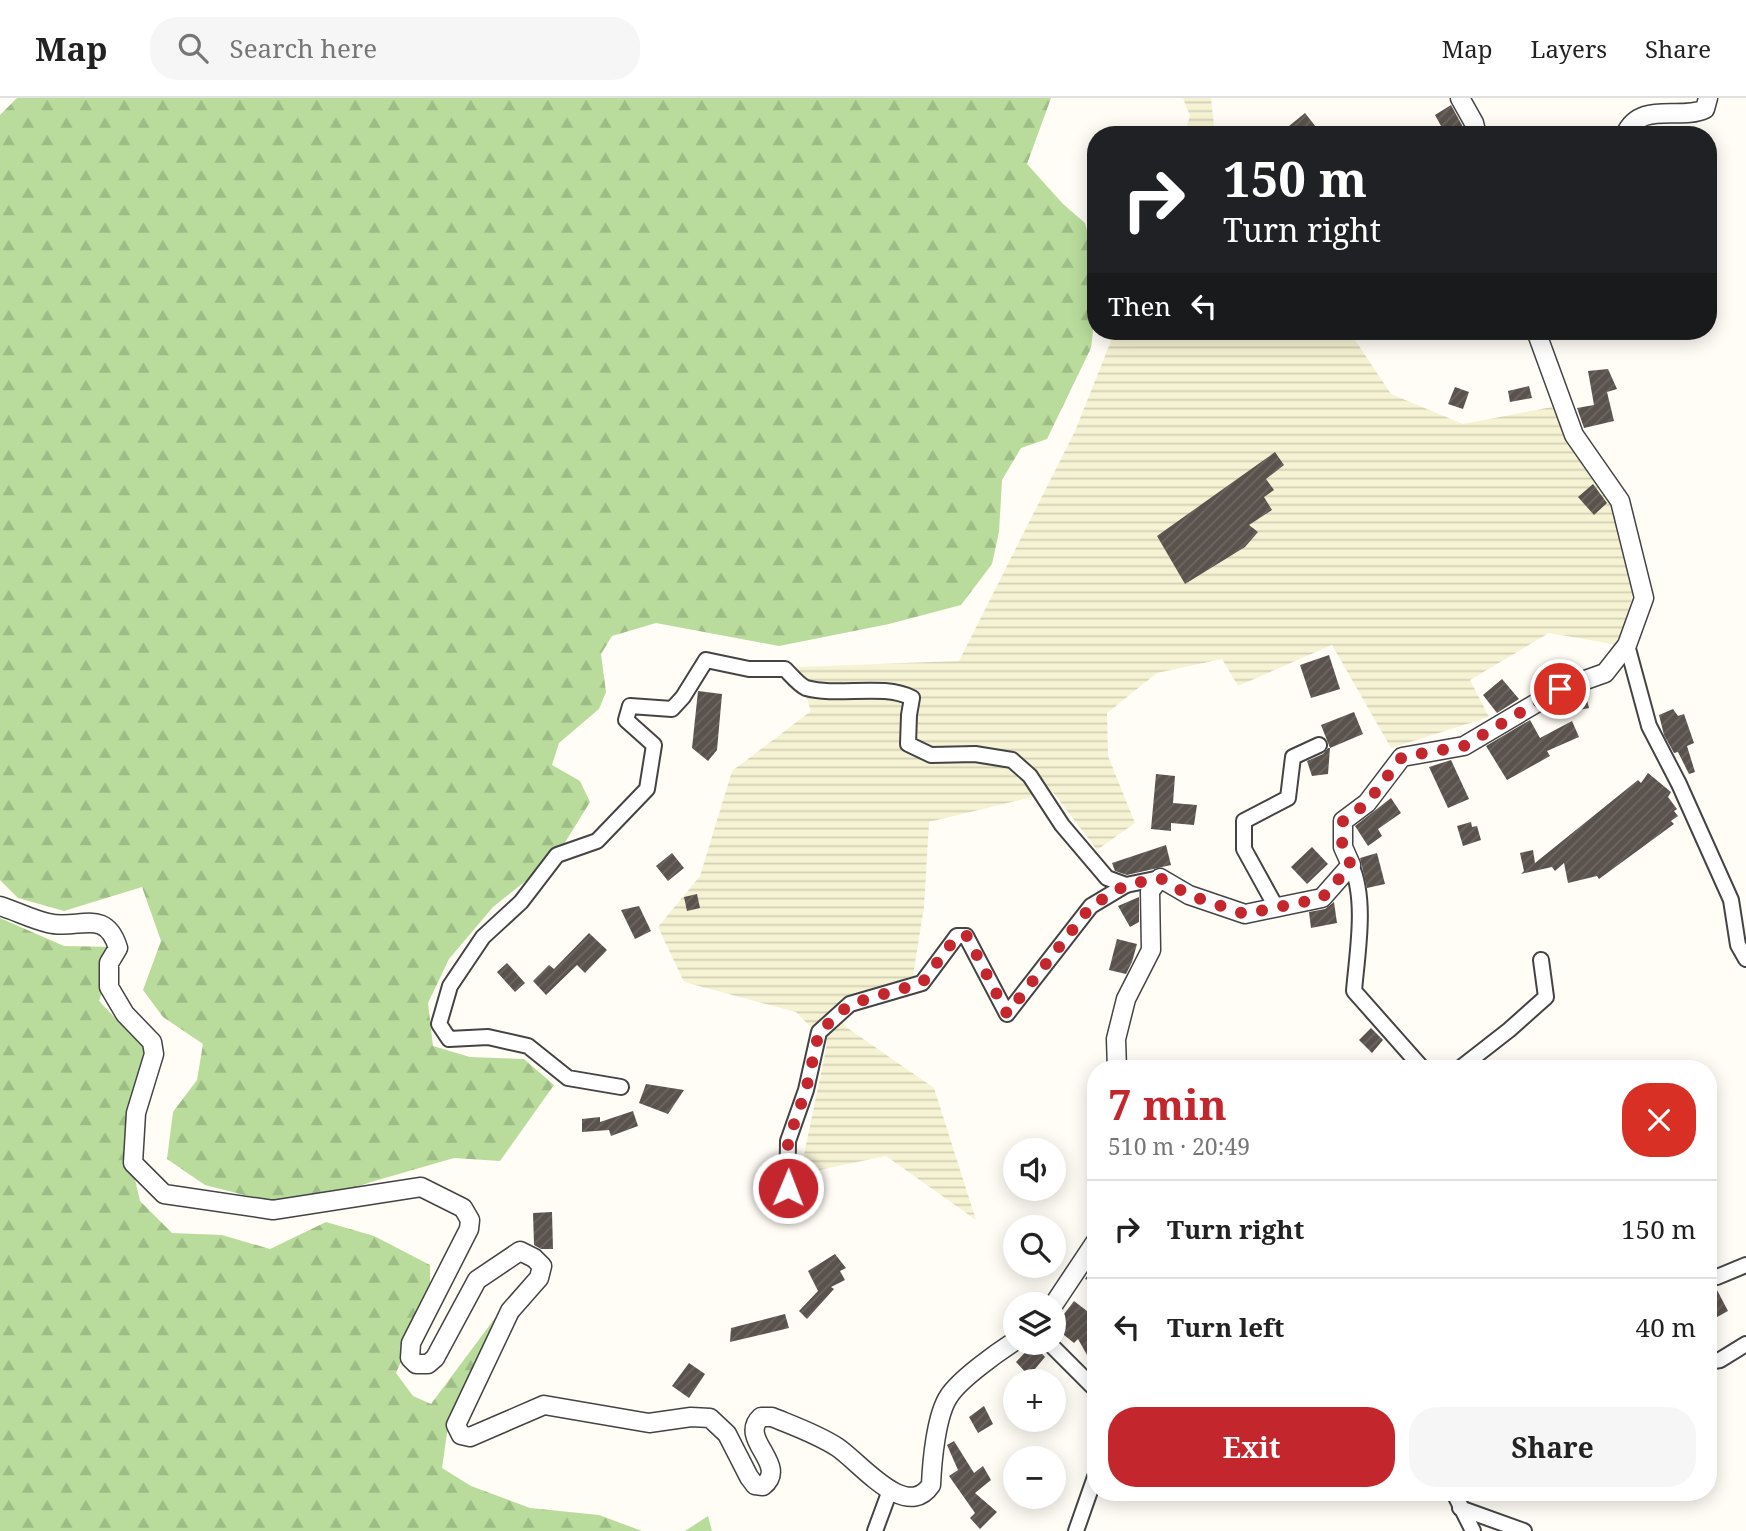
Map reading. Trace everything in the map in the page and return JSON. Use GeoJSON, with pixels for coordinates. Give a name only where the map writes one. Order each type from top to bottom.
{"type":"FeatureCollection","features":[{"type":"Feature","properties":{"kind":"street"},"geometry":{"type":"LineString","coordinates":[[1460,98],[1474,126]]}},
{"type":"Feature","properties":{"kind":"street"},"geometry":{"type":"LineString","coordinates":[[1630,126],[1645,116],[1658,112],[1695,114],[1705,109],[1709,98]]}},
{"type":"Feature","properties":{"kind":"street"},"geometry":{"type":"LineString","coordinates":[[1415,1060],[1354,991],[1359,926],[1356,877],[1342,847],[1343,821],[1367,803],[1402,757],[1464,746],[1560,689],[1605,673],[1628,645],[1644,598],[1620,501],[1574,435],[1539,340]]}},
{"type":"Feature","properties":{"kind":"street"},"geometry":{"type":"LineString","coordinates":[[1628,645],[1649,726],[1679,784],[1731,900],[1738,945],[1746,959]]}},
{"type":"Feature","properties":{"kind":"street"},"geometry":{"type":"LineString","coordinates":[[621,1087],[568,1079],[528,1046],[488,1037],[449,1039],[439,1024],[450,986],[483,937],[521,902],[557,855],[597,841],[647,789],[654,745],[626,720],[630,706],[672,709],[683,697],[706,660],[749,669],[785,669],[804,687],[852,692],[901,692],[912,698],[908,744],[931,755],[975,754],[1012,760],[1030,776],[1062,825],[1107,878],[1126,885]]}},
{"type":"Feature","properties":{"kind":"street"},"geometry":{"type":"LineString","coordinates":[[1276,907],[1244,849],[1244,821],[1287,798],[1293,757],[1319,745]]}},
{"type":"Feature","properties":{"kind":"street"},"geometry":{"type":"LineString","coordinates":[[788,1211],[788,1141],[806,1090],[819,1032],[850,1004],[922,983],[957,936],[967,936],[1007,1014],[1091,906],[1126,885],[1160,878],[1189,895],[1245,914],[1322,898],[1351,865]]}},
{"type":"Feature","properties":{"kind":"street"},"geometry":{"type":"LineString","coordinates":[[1117,1060],[1116,1039],[1126,999],[1152,950],[1150,891],[1160,878]]}},
{"type":"Feature","properties":{"kind":"street"},"geometry":{"type":"LineString","coordinates":[[0,906],[50,924],[103,924],[113,933],[118,948],[109,963],[109,987],[125,1014],[152,1042],[154,1054],[136,1113],[133,1163],[164,1194],[273,1210],[421,1187],[463,1208],[470,1220],[469,1229],[411,1343],[410,1358],[416,1364],[428,1364],[435,1358],[477,1280],[520,1251],[534,1258],[542,1266],[539,1278],[510,1311],[456,1425],[461,1435],[470,1437],[544,1405],[649,1423],[691,1417],[710,1418],[727,1434],[755,1485],[763,1486],[771,1472],[770,1464],[753,1434],[754,1424],[761,1417],[772,1417],[837,1447],[889,1493],[912,1497],[925,1493],[931,1485],[939,1423],[947,1397],[957,1385],[1003,1349]]}},
{"type":"Feature","properties":{"kind":"street"},"geometry":{"type":"LineString","coordinates":[[1471,1060],[1546,997],[1541,960]]}},
{"type":"Feature","properties":{"kind":"street"},"geometry":{"type":"LineString","coordinates":[[1062,1292],[1087,1254]]}},
{"type":"Feature","properties":{"kind":"street"},"geometry":{"type":"LineString","coordinates":[[1717,1277],[1746,1265]]}},
{"type":"Feature","properties":{"kind":"street"},"geometry":{"type":"LineString","coordinates":[[1717,1360],[1746,1344]]}},
{"type":"Feature","properties":{"kind":"street"},"geometry":{"type":"LineString","coordinates":[[1061,1355],[1087,1381]]}},
{"type":"Feature","properties":{"kind":"street"},"geometry":{"type":"LineString","coordinates":[[875,1531],[889,1493]]}},
{"type":"Feature","properties":{"kind":"street"},"geometry":{"type":"LineString","coordinates":[[1076,1531],[1087,1500]]}},
{"type":"Feature","properties":{"kind":"street"},"geometry":{"type":"LineString","coordinates":[[1457,1501],[1473,1531]]}},
{"type":"Feature","properties":{"kind":"street"},"geometry":{"type":"LineString","coordinates":[[1460,1508],[1524,1531]]}},
{"type":"Feature","properties":{"kind":"shaded area"},"geometry":{"type":"Polygon","coordinates":[[[1183,98],[1211,98],[1214,126],[1187,126],[1190,116],[1183,98]]]}},
{"type":"Feature","properties":{"kind":"shaded area"},"geometry":{"type":"Polygon","coordinates":[[[1111,340],[1355,340],[1391,394],[1463,424],[1552,407],[1567,438],[1621,509],[1633,595],[1618,645],[1549,633],[1470,680],[1489,717],[1391,748],[1332,645],[1238,686],[1222,659],[1157,673],[1107,713],[1108,756],[1135,823],[1097,850],[1053,792],[929,822],[924,907],[913,976],[863,992],[833,1007],[846,1027],[934,1088],[976,1220],[886,1156],[800,1174],[827,1044],[796,1012],[684,982],[658,927],[700,876],[732,771],[811,711],[796,667],[959,661],[1075,431],[1111,340]]]}},
{"type":"Feature","properties":{"kind":"green space"},"geometry":{"type":"Polygon","coordinates":[[[17,98],[1051,98],[1027,164],[1063,204],[1085,223],[1087,340],[1092,340],[1091,348],[1047,439],[1021,448],[1002,480],[999,532],[992,564],[961,605],[889,624],[779,646],[656,623],[612,636],[601,654],[606,692],[599,709],[559,743],[552,765],[580,781],[590,802],[556,857],[493,907],[449,959],[428,1003],[433,1046],[470,1057],[524,1059],[554,1085],[500,1161],[454,1158],[371,1182],[296,1208],[205,1185],[167,1159],[173,1112],[197,1080],[203,1044],[163,1017],[143,990],[161,941],[142,887],[64,911],[18,898],[0,880],[0,115],[17,98]]]}},
{"type":"Feature","properties":{"kind":"green space"},"geometry":{"type":"Polygon","coordinates":[[[0,918],[64,946],[117,947],[99,1001],[160,1065],[132,1112],[130,1158],[140,1201],[172,1233],[222,1235],[270,1249],[326,1222],[374,1236],[430,1265],[430,1295],[396,1373],[413,1396],[431,1404],[495,1318],[498,1332],[447,1433],[442,1468],[471,1486],[530,1508],[599,1515],[642,1531],[0,1531],[0,918]]]}},
{"type":"Feature","properties":{"kind":"green space"},"geometry":{"type":"Polygon","coordinates":[[[708,1516],[712,1531],[685,1531],[708,1516]]]}},
{"type":"Feature","properties":{"kind":"building"},"geometry":{"type":"Polygon","coordinates":[[[1451,105],[1462,126],[1441,126],[1435,115],[1451,105]]]}},
{"type":"Feature","properties":{"kind":"building"},"geometry":{"type":"Polygon","coordinates":[[[1305,113],[1315,126],[1289,126],[1305,113]]]}},
{"type":"Feature","properties":{"kind":"building"},"geometry":{"type":"Polygon","coordinates":[[[1608,369],[1617,389],[1607,392],[1614,421],[1584,428],[1577,408],[1594,405],[1588,371],[1608,369]]]}},
{"type":"Feature","properties":{"kind":"building"},"geometry":{"type":"Polygon","coordinates":[[[1529,386],[1532,398],[1510,402],[1508,391],[1529,386]]]}},
{"type":"Feature","properties":{"kind":"building"},"geometry":{"type":"Polygon","coordinates":[[[1455,387],[1469,392],[1463,409],[1448,404],[1455,387]]]}},
{"type":"Feature","properties":{"kind":"building"},"geometry":{"type":"Polygon","coordinates":[[[1275,452],[1284,465],[1266,479],[1274,490],[1264,497],[1272,510],[1249,525],[1258,532],[1245,547],[1185,584],[1157,536],[1275,452]]]}},
{"type":"Feature","properties":{"kind":"building"},"geometry":{"type":"Polygon","coordinates":[[[1593,484],[1607,503],[1594,515],[1578,497],[1593,484]]]}},
{"type":"Feature","properties":{"kind":"building"},"geometry":{"type":"Polygon","coordinates":[[[1329,655],[1340,689],[1311,698],[1300,665],[1329,655]]]}},
{"type":"Feature","properties":{"kind":"building"},"geometry":{"type":"Polygon","coordinates":[[[1502,679],[1519,699],[1497,713],[1483,695],[1502,679]]]}},
{"type":"Feature","properties":{"kind":"building"},"geometry":{"type":"Polygon","coordinates":[[[698,691],[722,694],[717,750],[708,761],[692,748],[698,691]]]}},
{"type":"Feature","properties":{"kind":"building"},"geometry":{"type":"Polygon","coordinates":[[[1585,692],[1589,708],[1569,712],[1567,699],[1585,692]]]}},
{"type":"Feature","properties":{"kind":"building"},"geometry":{"type":"Polygon","coordinates":[[[1673,709],[1678,716],[1684,714],[1694,743],[1687,746],[1695,772],[1689,774],[1678,752],[1674,753],[1664,735],[1659,715],[1673,709]]]}},
{"type":"Feature","properties":{"kind":"building"},"geometry":{"type":"Polygon","coordinates":[[[1354,712],[1363,734],[1330,748],[1321,725],[1354,712]]]}},
{"type":"Feature","properties":{"kind":"building"},"geometry":{"type":"Polygon","coordinates":[[[1530,720],[1540,738],[1572,721],[1579,737],[1547,751],[1550,756],[1507,780],[1486,746],[1530,720]]]}},
{"type":"Feature","properties":{"kind":"building"},"geometry":{"type":"Polygon","coordinates":[[[1328,748],[1328,774],[1312,776],[1307,761],[1323,754],[1328,748]]]}},
{"type":"Feature","properties":{"kind":"building"},"geometry":{"type":"Polygon","coordinates":[[[1451,760],[1469,799],[1448,808],[1429,767],[1451,760]]]}},
{"type":"Feature","properties":{"kind":"building"},"geometry":{"type":"Polygon","coordinates":[[[1648,773],[1671,792],[1668,797],[1677,809],[1674,811],[1678,816],[1671,821],[1674,824],[1599,879],[1597,876],[1568,883],[1564,863],[1555,871],[1552,867],[1521,874],[1524,871],[1520,853],[1533,850],[1535,863],[1638,780],[1641,783],[1648,773]]]}},
{"type":"Feature","properties":{"kind":"building"},"geometry":{"type":"Polygon","coordinates":[[[1156,774],[1175,776],[1173,803],[1197,805],[1194,825],[1171,823],[1171,831],[1151,829],[1156,774]]]}},
{"type":"Feature","properties":{"kind":"building"},"geometry":{"type":"Polygon","coordinates":[[[1391,798],[1401,813],[1378,829],[1382,836],[1368,846],[1355,826],[1391,798]]]}},
{"type":"Feature","properties":{"kind":"building"},"geometry":{"type":"Polygon","coordinates":[[[1471,822],[1472,827],[1477,826],[1481,840],[1463,846],[1457,826],[1471,822]]]}},
{"type":"Feature","properties":{"kind":"building"},"geometry":{"type":"Polygon","coordinates":[[[1166,845],[1171,865],[1127,875],[1115,871],[1112,863],[1166,845]]]}},
{"type":"Feature","properties":{"kind":"building"},"geometry":{"type":"Polygon","coordinates":[[[1312,847],[1328,864],[1307,884],[1291,867],[1312,847]]]}},
{"type":"Feature","properties":{"kind":"building"},"geometry":{"type":"Polygon","coordinates":[[[672,853],[684,868],[668,881],[656,866],[672,853]]]}},
{"type":"Feature","properties":{"kind":"building"},"geometry":{"type":"Polygon","coordinates":[[[1377,853],[1385,884],[1367,888],[1360,858],[1377,853]]]}},
{"type":"Feature","properties":{"kind":"building"},"geometry":{"type":"Polygon","coordinates":[[[697,894],[700,908],[687,911],[684,897],[697,894]]]}},
{"type":"Feature","properties":{"kind":"building"},"geometry":{"type":"Polygon","coordinates":[[[1139,897],[1139,922],[1130,927],[1118,906],[1139,897]]]}},
{"type":"Feature","properties":{"kind":"building"},"geometry":{"type":"Polygon","coordinates":[[[1334,902],[1337,923],[1311,928],[1309,912],[1325,909],[1334,902]]]}},
{"type":"Feature","properties":{"kind":"building"},"geometry":{"type":"Polygon","coordinates":[[[639,906],[651,931],[635,939],[621,910],[639,906]]]}},
{"type":"Feature","properties":{"kind":"building"},"geometry":{"type":"Polygon","coordinates":[[[589,933],[607,950],[585,973],[577,965],[546,995],[533,981],[549,965],[554,969],[589,933]]]}},
{"type":"Feature","properties":{"kind":"building"},"geometry":{"type":"Polygon","coordinates":[[[1117,939],[1137,944],[1126,974],[1109,970],[1117,939]]]}},
{"type":"Feature","properties":{"kind":"building"},"geometry":{"type":"Polygon","coordinates":[[[507,963],[525,983],[515,992],[497,972],[507,963]]]}},
{"type":"Feature","properties":{"kind":"building"},"geometry":{"type":"Polygon","coordinates":[[[1371,1028],[1383,1040],[1372,1053],[1359,1040],[1371,1028]]]}},
{"type":"Feature","properties":{"kind":"building"},"geometry":{"type":"Polygon","coordinates":[[[646,1084],[684,1090],[668,1114],[639,1103],[646,1084]]]}},
{"type":"Feature","properties":{"kind":"building"},"geometry":{"type":"Polygon","coordinates":[[[633,1111],[638,1126],[611,1136],[609,1130],[582,1132],[582,1119],[600,1117],[600,1122],[633,1111]]]}},
{"type":"Feature","properties":{"kind":"building"},"geometry":{"type":"Polygon","coordinates":[[[552,1212],[553,1249],[541,1249],[534,1245],[533,1213],[552,1212]]]}},
{"type":"Feature","properties":{"kind":"building"},"geometry":{"type":"Polygon","coordinates":[[[835,1254],[846,1268],[840,1271],[845,1280],[831,1287],[834,1289],[807,1319],[799,1311],[818,1291],[808,1271],[835,1254]]]}},
{"type":"Feature","properties":{"kind":"building"},"geometry":{"type":"Polygon","coordinates":[[[1717,1290],[1728,1311],[1717,1317],[1717,1290]]]}},
{"type":"Feature","properties":{"kind":"building"},"geometry":{"type":"Polygon","coordinates":[[[1074,1301],[1087,1311],[1087,1355],[1078,1339],[1074,1343],[1066,1337],[1066,1311],[1074,1301]]]}},
{"type":"Feature","properties":{"kind":"building"},"geometry":{"type":"Polygon","coordinates":[[[785,1314],[789,1328],[730,1342],[731,1328],[785,1314]]]}},
{"type":"Feature","properties":{"kind":"building"},"geometry":{"type":"Polygon","coordinates":[[[1023,1355],[1045,1357],[1035,1369],[1022,1369],[1016,1362],[1023,1355]]]}},
{"type":"Feature","properties":{"kind":"building"},"geometry":{"type":"Polygon","coordinates":[[[689,1363],[705,1374],[689,1398],[672,1386],[689,1363]]]}},
{"type":"Feature","properties":{"kind":"building"},"geometry":{"type":"Polygon","coordinates":[[[984,1406],[993,1424],[978,1433],[969,1417],[984,1406]]]}},
{"type":"Feature","properties":{"kind":"building"},"geometry":{"type":"Polygon","coordinates":[[[954,1441],[974,1473],[983,1466],[991,1480],[975,1493],[997,1512],[980,1529],[970,1518],[975,1513],[949,1476],[958,1470],[947,1445],[954,1441]]]}},
{"type":"Feature","properties":{"kind":"route"},"geometry":{"type":"LineString","coordinates":[[788,1188],[788,1141],[806,1090],[819,1032],[850,1004],[922,983],[957,936],[967,936],[1007,1014],[1091,906],[1126,885],[1160,878],[1189,895],[1245,914],[1322,898],[1351,865],[1342,847],[1343,821],[1367,803],[1402,757],[1464,746],[1560,689]]}}]}
